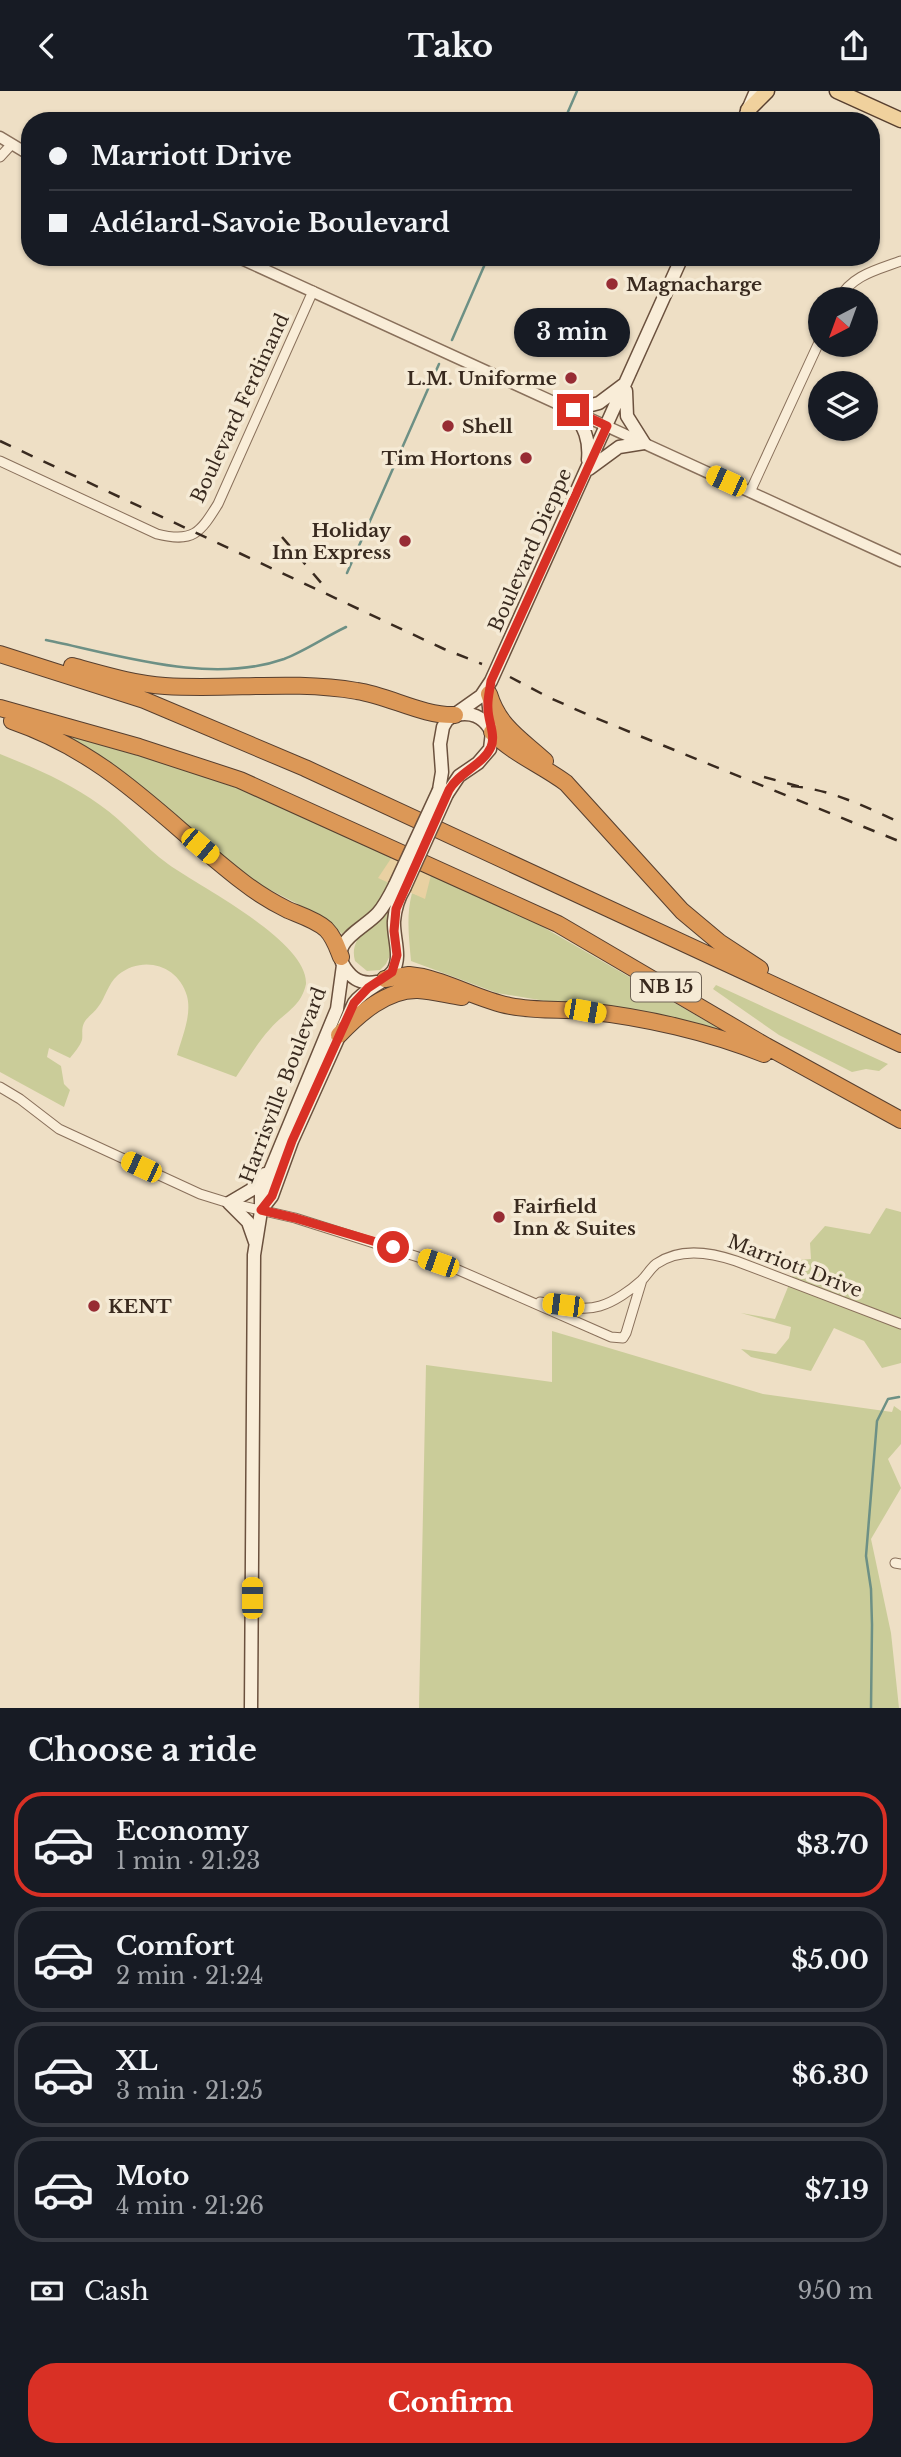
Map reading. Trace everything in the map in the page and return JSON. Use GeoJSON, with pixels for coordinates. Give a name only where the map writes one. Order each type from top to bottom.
{"type":"FeatureCollection","features":[{"type":"Feature","properties":{"kind":"highway"},"geometry":{"type":"LineString","coordinates":[[0,652],[165,686],[299,686],[341,689],[374,695],[436,713],[455,715]]}},
{"type":"Feature","properties":{"kind":"highway","name":"NB 15"},"geometry":{"type":"LineString","coordinates":[[0,652],[144,700],[293,763],[901,1044]]}},
{"type":"Feature","properties":{"kind":"highway"},"geometry":{"type":"LineString","coordinates":[[490,687],[495,712],[505,727],[566,783],[671,899],[719,943],[760,969],[901,1044]]}},
{"type":"Feature","properties":{"kind":"highway","name":"NB 15"},"geometry":{"type":"LineString","coordinates":[[0,708],[139,747],[240,780],[558,924],[901,1120]]}},
{"type":"Feature","properties":{"kind":"highway"},"geometry":{"type":"LineString","coordinates":[[0,717],[43,733],[98,762],[153,804],[244,883],[271,901],[324,927],[333,938],[342,961]]}},
{"type":"Feature","properties":{"kind":"highway"},"geometry":{"type":"LineString","coordinates":[[492,732],[512,751],[550,771],[566,783]]}},
{"type":"Feature","properties":{"kind":"highway"},"geometry":{"type":"LineString","coordinates":[[382,980],[409,975],[423,977],[489,1000]]}},
{"type":"Feature","properties":{"kind":"highway"},"geometry":{"type":"LineString","coordinates":[[339,1035],[376,1003],[396,994],[416,990],[541,1010],[585,1011],[691,1030],[755,1051],[859,1098]]}},
{"type":"Feature","properties":{"kind":"main road"},"geometry":{"type":"LineString","coordinates":[[746,112],[748,91]]}},
{"type":"Feature","properties":{"kind":"main road"},"geometry":{"type":"LineString","coordinates":[[747,112],[757,91]]}},
{"type":"Feature","properties":{"kind":"main road"},"geometry":{"type":"LineString","coordinates":[[749,112],[767,91]]}},
{"type":"Feature","properties":{"kind":"main road"},"geometry":{"type":"LineString","coordinates":[[837,91],[901,120]]}},
{"type":"Feature","properties":{"kind":"main road","name":"Boulevard Dieppe"},"geometry":{"type":"LineString","coordinates":[[490,687],[678,266]]}},
{"type":"Feature","properties":{"kind":"main road"},"geometry":{"type":"LineString","coordinates":[[586,471],[588,437],[573,410],[599,403],[626,383]]}},
{"type":"Feature","properties":{"kind":"main road"},"geometry":{"type":"LineString","coordinates":[[586,471],[619,447],[644,443],[626,413],[626,383]]}},
{"type":"Feature","properties":{"kind":"main road"},"geometry":{"type":"LineString","coordinates":[[443,792],[441,734],[447,720],[490,687]]}},
{"type":"Feature","properties":{"kind":"main road"},"geometry":{"type":"LineString","coordinates":[[443,792],[490,749],[492,732],[487,707],[490,687]]}},
{"type":"Feature","properties":{"kind":"main road"},"geometry":{"type":"LineString","coordinates":[[455,715],[472,714],[480,717],[492,732]]}},
{"type":"Feature","properties":{"kind":"main road","name":"Harrisville Boulevard"},"geometry":{"type":"LineString","coordinates":[[261,1210],[272,1196],[279,1171],[339,1035],[360,995],[392,972],[396,963],[394,920],[400,887],[443,792]]}},
{"type":"Feature","properties":{"kind":"main road","name":"Harrisville Boulevard"},"geometry":{"type":"LineString","coordinates":[[261,1210],[261,1193],[270,1168],[337,1009],[345,941],[379,913],[400,887]]}},
{"type":"Feature","properties":{"kind":"main road","name":"Harrisville Boulevard"},"geometry":{"type":"LineString","coordinates":[[342,961],[348,973],[360,982],[382,980]]}},
{"type":"Feature","properties":{"kind":"main road"},"geometry":{"type":"LineString","coordinates":[[256,1245],[248,1222],[229,1203],[251,1190],[270,1168]]}},
{"type":"Feature","properties":{"kind":"main road"},"geometry":{"type":"LineString","coordinates":[[251,1708],[256,1245],[261,1210]]}},
{"type":"Feature","properties":{"kind":"street"},"geometry":{"type":"LineString","coordinates":[[0,137],[21,150]]}},
{"type":"Feature","properties":{"kind":"street"},"geometry":{"type":"LineString","coordinates":[[0,157],[12,145]]}},
{"type":"Feature","properties":{"kind":"street"},"geometry":{"type":"LineString","coordinates":[[848,287],[861,276],[901,261]]}},
{"type":"Feature","properties":{"kind":"street"},"geometry":{"type":"LineString","coordinates":[[257,266],[573,410],[605,430],[644,443],[901,561]]}},
{"type":"Feature","properties":{"kind":"street","name":"Boulevard Ferdinand"},"geometry":{"type":"LineString","coordinates":[[0,461],[157,534],[171,538],[188,538],[198,533],[218,504],[313,291]]}},
{"type":"Feature","properties":{"kind":"street"},"geometry":{"type":"LineString","coordinates":[[750,492],[812,357]]}},
{"type":"Feature","properties":{"kind":"street","name":"Marriott Drive"},"geometry":{"type":"LineString","coordinates":[[0,1087],[59,1129],[200,1194],[393,1247],[456,1269],[618,1339],[623,1338],[630,1325],[642,1280]]}},
{"type":"Feature","properties":{"kind":"street","name":"Marriott Drive"},"geometry":{"type":"LineString","coordinates":[[528,1300],[582,1308],[600,1306],[642,1280],[657,1264],[669,1257],[695,1252],[736,1261],[901,1324]]}},
{"type":"Feature","properties":{"kind":"green space"},"geometry":{"type":"Polygon","coordinates":[[[59,733],[167,764],[271,800],[517,912],[730,1035],[497,993],[411,961],[409,919],[412,893],[425,898],[378,877],[390,883],[380,900],[342,934],[325,918],[253,881],[59,733]]]}},
{"type":"Feature","properties":{"kind":"green space"},"geometry":{"type":"Polygon","coordinates":[[[0,754],[52,776],[89,797],[168,864],[250,917],[290,950],[302,967],[306,984],[304,991],[297,1003],[265,1034],[236,1077],[177,1055],[187,1018],[187,996],[176,976],[168,970],[148,964],[127,969],[114,979],[101,1003],[84,1023],[82,1040],[70,1058],[49,1048],[47,1057],[61,1066],[64,1084],[70,1090],[64,1107],[0,1072],[0,754]]]}},
{"type":"Feature","properties":{"kind":"green space"},"geometry":{"type":"Polygon","coordinates":[[[389,909],[393,910],[391,953],[380,970],[367,971],[355,961],[355,945],[364,931],[389,909]]]}},
{"type":"Feature","properties":{"kind":"green space"},"geometry":{"type":"Polygon","coordinates":[[[716,985],[888,1064],[879,1071],[866,1069],[852,1072],[779,1035],[713,989],[716,985]]]}},
{"type":"Feature","properties":{"kind":"green space"},"geometry":{"type":"Polygon","coordinates":[[[886,1208],[901,1212],[901,1363],[882,1368],[864,1341],[834,1328],[811,1371],[751,1357],[741,1349],[776,1354],[789,1338],[791,1327],[741,1313],[775,1319],[799,1260],[811,1259],[810,1243],[825,1226],[870,1234],[886,1208]]]}},
{"type":"Feature","properties":{"kind":"green space"},"geometry":{"type":"Polygon","coordinates":[[[552,1331],[763,1394],[892,1412],[894,1406],[901,1411],[901,1444],[888,1459],[901,1488],[871,1539],[891,1633],[899,1708],[419,1708],[426,1365],[552,1382],[552,1331]]]}},
{"type":"Feature","properties":{"kind":"sand"},"geometry":{"type":"Polygon","coordinates":[[[392,857],[431,875],[425,899],[378,878],[392,857]]]}},
{"type":"Feature","properties":{"kind":"waterway"},"geometry":{"type":"LineString","coordinates":[[568,112],[577,91]]}},
{"type":"Feature","properties":{"kind":"waterway"},"geometry":{"type":"LineString","coordinates":[[452,340],[484,266]]}},
{"type":"Feature","properties":{"kind":"waterway"},"geometry":{"type":"LineString","coordinates":[[347,573],[439,364]]}},
{"type":"Feature","properties":{"kind":"waterway"},"geometry":{"type":"LineString","coordinates":[[46,640],[165,665],[226,669],[256,666],[284,659],[346,627]]}},
{"type":"Feature","properties":{"kind":"waterway"},"geometry":{"type":"LineString","coordinates":[[871,1708],[871,1589],[866,1556],[877,1421],[888,1399],[899,1397]]}},
{"type":"Feature","properties":{"kind":"railway"},"geometry":{"type":"LineString","coordinates":[[0,441],[444,649],[482,664]]}},
{"type":"Feature","properties":{"kind":"railway"},"geometry":{"type":"LineString","coordinates":[[282,537],[328,591]]}},
{"type":"Feature","properties":{"kind":"railway"},"geometry":{"type":"LineString","coordinates":[[510,677],[593,717],[901,842]]}},
{"type":"Feature","properties":{"kind":"railway"},"geometry":{"type":"LineString","coordinates":[[764,777],[801,787]]}},
{"type":"Feature","properties":{"kind":"railway"},"geometry":{"type":"LineString","coordinates":[[791,786],[834,795],[901,823]]}},
{"type":"Feature","properties":{"kind":"place","name":"Magnacharge"},"geometry":{"type":"Point","coordinates":[612,284]}},
{"type":"Feature","properties":{"kind":"place","name":"L.M. Uniforme"},"geometry":{"type":"Point","coordinates":[571,378]}},
{"type":"Feature","properties":{"kind":"place","name":"Shell"},"geometry":{"type":"Point","coordinates":[448,426]}},
{"type":"Feature","properties":{"kind":"place","name":"Tim Hortons"},"geometry":{"type":"Point","coordinates":[526,458]}},
{"type":"Feature","properties":{"kind":"place","name":"Holiday Inn Express"},"geometry":{"type":"Point","coordinates":[405,541]}},
{"type":"Feature","properties":{"kind":"place","name":"Fairfield Inn & Suites"},"geometry":{"type":"Point","coordinates":[499,1217]}},
{"type":"Feature","properties":{"kind":"place","name":"KENT"},"geometry":{"type":"Point","coordinates":[94,1306]}},
{"type":"Feature","properties":{"kind":"route"},"geometry":{"type":"LineString","coordinates":[[393,1247],[261,1210],[272,1196],[279,1171],[354,1003],[368,988],[392,972],[397,955],[394,931],[396,909],[449,790],[459,776],[490,749],[492,732],[487,707],[491,681],[607,426],[573,410]]}}]}
